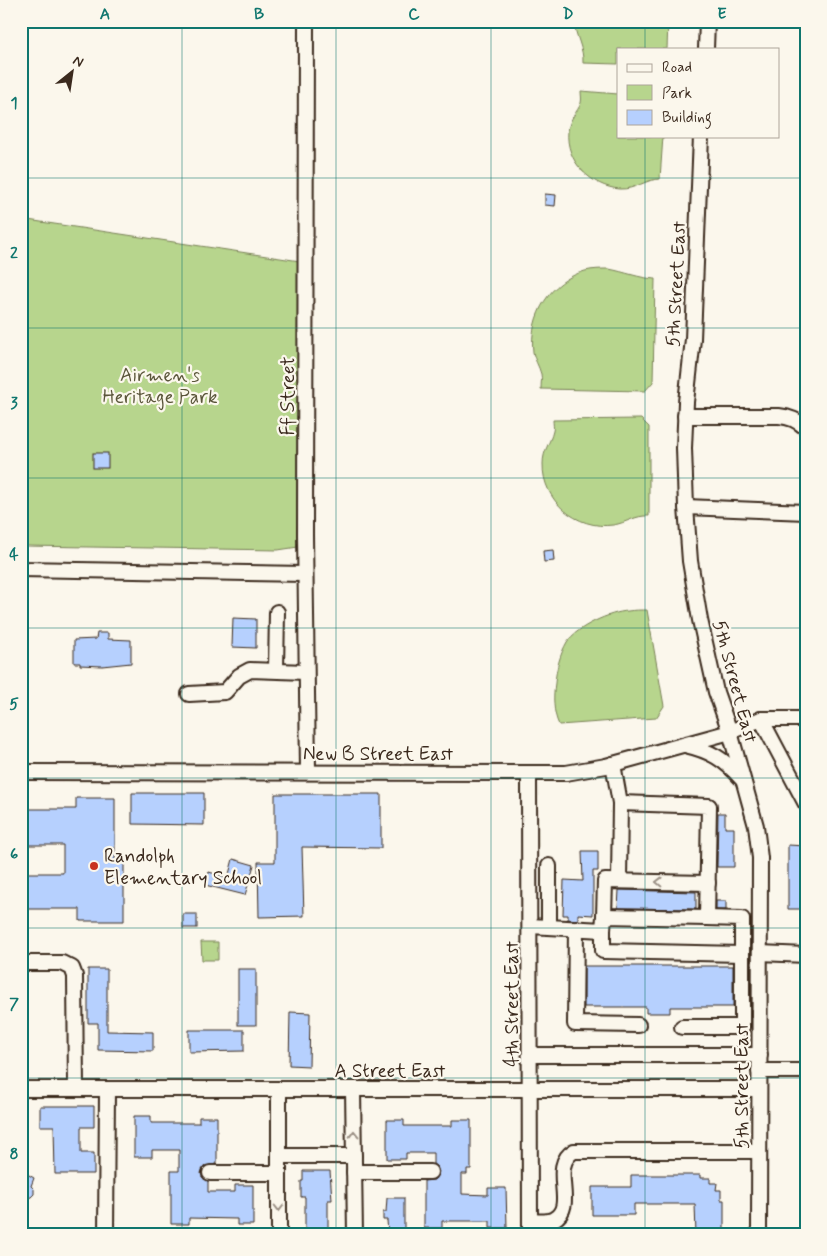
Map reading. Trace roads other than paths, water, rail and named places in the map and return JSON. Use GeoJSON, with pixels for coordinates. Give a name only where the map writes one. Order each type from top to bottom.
{"type":"FeatureCollection","features":[{"type":"Feature","properties":{"kind":"street","name":"Ff Street"},"geometry":{"type":"LineString","coordinates":[[306,21],[305,574],[308,771]]}},
{"type":"Feature","properties":{"kind":"street"},"geometry":{"type":"LineString","coordinates":[[706,48],[707,21]]}},
{"type":"Feature","properties":{"kind":"street","name":"5th Street East"},"geometry":{"type":"LineString","coordinates":[[702,138],[693,339],[684,448],[686,507],[690,562],[700,620],[716,692],[730,732],[756,826],[760,858],[759,1235]]}},
{"type":"Feature","properties":{"kind":"street"},"geometry":{"type":"LineString","coordinates":[[686,416],[779,416],[798,421],[806,428]]}},
{"type":"Feature","properties":{"kind":"street"},"geometry":{"type":"LineString","coordinates":[[686,507],[806,512]]}},
{"type":"Feature","properties":{"kind":"street"},"geometry":{"type":"LineString","coordinates":[[21,569],[305,574]]}},
{"type":"Feature","properties":{"kind":"street"},"geometry":{"type":"LineString","coordinates":[[276,670],[277,612]]}},
{"type":"Feature","properties":{"kind":"street"},"geometry":{"type":"LineString","coordinates":[[190,694],[226,692],[239,676],[250,670],[306,672]]}},
{"type":"Feature","properties":{"kind":"street"},"geometry":{"type":"LineString","coordinates":[[806,719],[761,719],[806,804]]}},
{"type":"Feature","properties":{"kind":"street","name":"New B Street East"},"geometry":{"type":"LineString","coordinates":[[21,772],[308,771],[566,773],[613,764],[684,745],[730,732],[761,719]]}},
{"type":"Feature","properties":{"kind":"street"},"geometry":{"type":"LineString","coordinates":[[684,745],[705,750],[717,756],[743,780]]}},
{"type":"Feature","properties":{"kind":"street"},"geometry":{"type":"LineString","coordinates":[[613,764],[620,804],[619,881]]}},
{"type":"Feature","properties":{"kind":"street","name":"4th Street East"},"geometry":{"type":"LineString","coordinates":[[529,773],[530,1228]]}},
{"type":"Feature","properties":{"kind":"street"},"geometry":{"type":"LineString","coordinates":[[620,804],[709,806],[707,918]]}},
{"type":"Feature","properties":{"kind":"street"},"geometry":{"type":"LineString","coordinates":[[549,866],[549,927]]}},
{"type":"Feature","properties":{"kind":"street"},"geometry":{"type":"LineString","coordinates":[[708,883],[605,881],[603,952],[742,954]]}},
{"type":"Feature","properties":{"kind":"street"},"geometry":{"type":"LineString","coordinates":[[604,916],[742,919],[742,1027],[682,1027]]}},
{"type":"Feature","properties":{"kind":"street"},"geometry":{"type":"LineString","coordinates":[[530,926],[603,930]]}},
{"type":"Feature","properties":{"kind":"street"},"geometry":{"type":"LineString","coordinates":[[576,928],[575,1024],[638,1025]]}},
{"type":"Feature","properties":{"kind":"street"},"geometry":{"type":"LineString","coordinates":[[760,953],[806,955]]}},
{"type":"Feature","properties":{"kind":"street"},"geometry":{"type":"LineString","coordinates":[[21,963],[62,963],[68,964],[72,968],[75,976],[76,1088]]}},
{"type":"Feature","properties":{"kind":"street"},"geometry":{"type":"LineString","coordinates":[[530,1055],[760,1055]]}},
{"type":"Feature","properties":{"kind":"street"},"geometry":{"type":"LineString","coordinates":[[759,1071],[806,1071]]}},
{"type":"Feature","properties":{"kind":"street"},"geometry":{"type":"LineString","coordinates":[[106,1235],[107,1088]]}},
{"type":"Feature","properties":{"kind":"street","name":"A Street East"},"geometry":{"type":"LineString","coordinates":[[21,1089],[759,1089]]}},
{"type":"Feature","properties":{"kind":"street"},"geometry":{"type":"LineString","coordinates":[[279,1089],[279,1235]]}},
{"type":"Feature","properties":{"kind":"street"},"geometry":{"type":"LineString","coordinates":[[354,1089],[355,1235]]}},
{"type":"Feature","properties":{"kind":"street"},"geometry":{"type":"LineString","coordinates":[[530,1228],[554,1219],[561,1212],[564,1202],[563,1165],[568,1154],[574,1151],[759,1151]]}},
{"type":"Feature","properties":{"kind":"street"},"geometry":{"type":"LineString","coordinates":[[279,1156],[354,1156]]}},
{"type":"Feature","properties":{"kind":"street"},"geometry":{"type":"LineString","coordinates":[[354,1172],[430,1172]]}},
{"type":"Feature","properties":{"kind":"street"},"geometry":{"type":"LineString","coordinates":[[210,1174],[279,1173]]}},
{"type":"Feature","properties":{"kind":"place","name":"Randolph Elementary School"},"geometry":{"type":"Point","coordinates":[94,866]}},
{"type":"Feature","properties":{"kind":"park label","name":"Airmen's Heritage Park"},"geometry":{"type":"Point","coordinates":[160,385]}}]}
